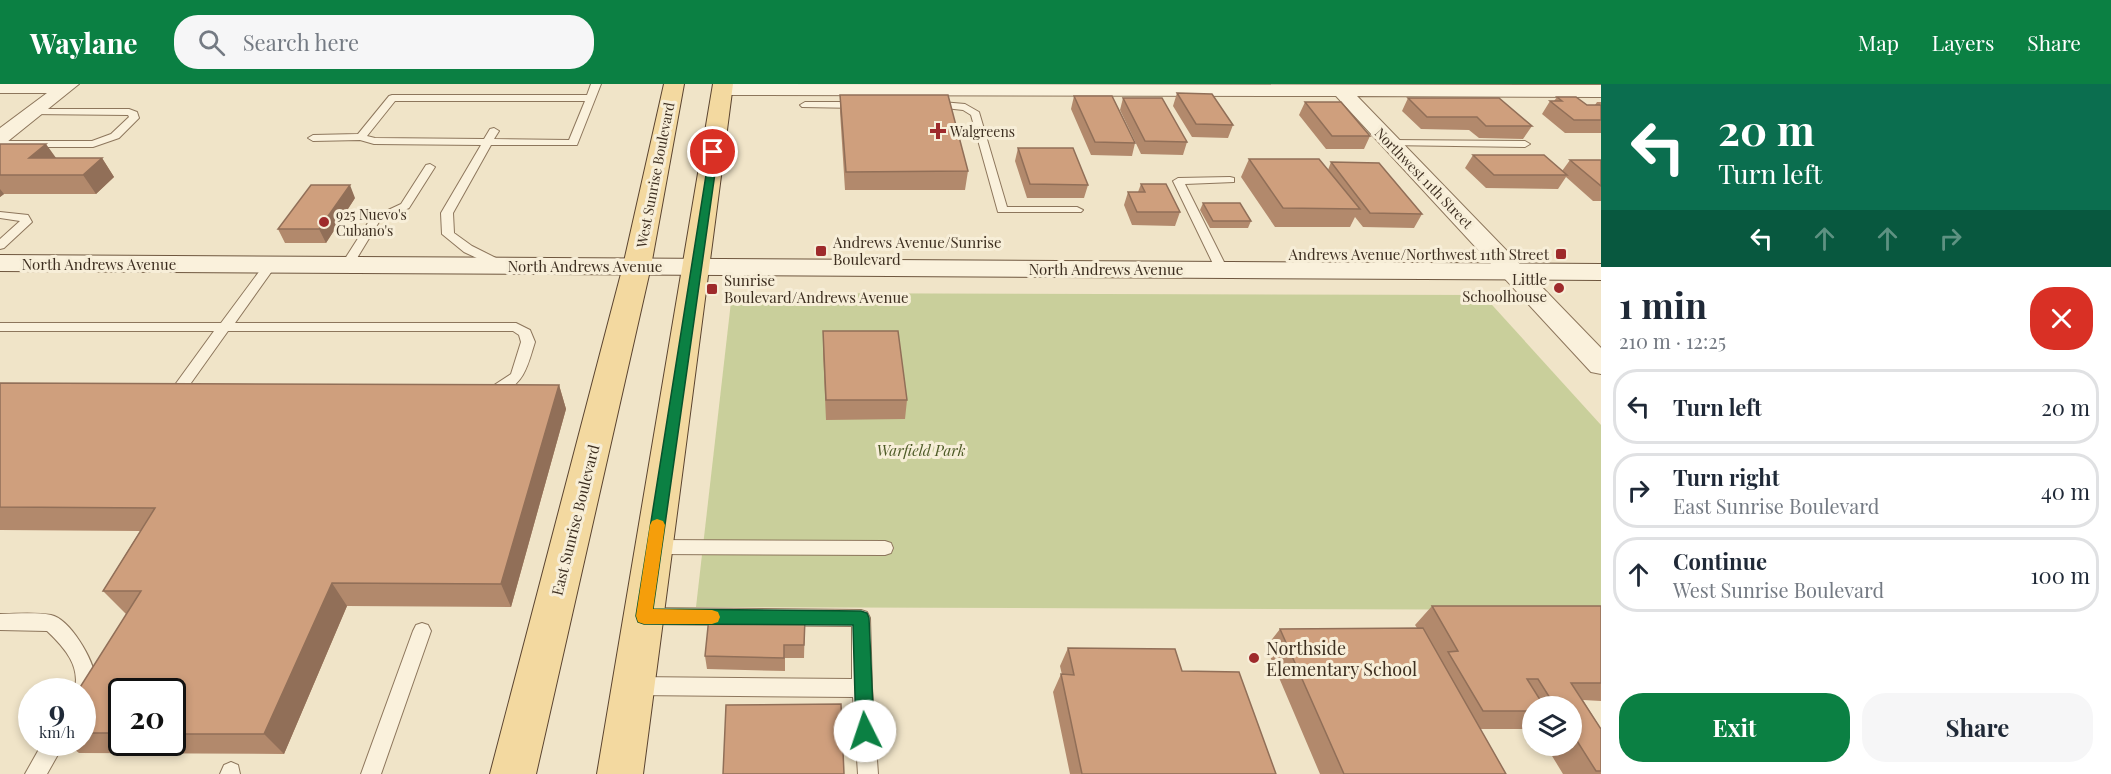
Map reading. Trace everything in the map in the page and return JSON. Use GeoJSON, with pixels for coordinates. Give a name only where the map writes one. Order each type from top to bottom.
{"type":"FeatureCollection","features":[{"type":"Feature","properties":{"kind":"main road","name":"West Sunrise Boulevard"},"geometry":{"type":"LineString","coordinates":[[637,266],[674,84]]}},
{"type":"Feature","properties":{"kind":"main road"},"geometry":{"type":"LineString","coordinates":[[620,774],[723,87]]}},
{"type":"Feature","properties":{"kind":"main road","name":"North Andrews Avenue"},"geometry":{"type":"LineString","coordinates":[[0,263],[1601,272]]}},
{"type":"Feature","properties":{"kind":"main road","name":"East Sunrise Boulevard"},"geometry":{"type":"LineString","coordinates":[[513,774],[637,266]]}},
{"type":"Feature","properties":{"kind":"street"},"geometry":{"type":"LineString","coordinates":[[0,87],[68,85]]}},
{"type":"Feature","properties":{"kind":"street"},"geometry":{"type":"LineString","coordinates":[[0,138],[68,85]]}},
{"type":"Feature","properties":{"kind":"street"},"geometry":{"type":"LineString","coordinates":[[723,87],[804,93],[848,87],[1337,87],[1601,91]]}},
{"type":"Feature","properties":{"kind":"street","name":"Northwest 11th Street"},"geometry":{"type":"LineString","coordinates":[[1337,87],[1601,365]]}},
{"type":"Feature","properties":{"kind":"lane"},"geometry":{"type":"LineString","coordinates":[[314,138],[361,137],[374,141],[573,142],[596,84]]}},
{"type":"Feature","properties":{"kind":"lane"},"geometry":{"type":"LineString","coordinates":[[804,93],[865,105]]}},
{"type":"Feature","properties":{"kind":"lane"},"geometry":{"type":"LineString","coordinates":[[361,137],[392,98],[438,102],[546,102],[590,98]]}},
{"type":"Feature","properties":{"kind":"lane"},"geometry":{"type":"LineString","coordinates":[[924,104],[965,107],[976,114],[1002,210],[1077,210]]}},
{"type":"Feature","properties":{"kind":"lane"},"geometry":{"type":"LineString","coordinates":[[0,144],[93,144],[114,136],[134,118],[134,114],[129,112],[33,112]]}},
{"type":"Feature","properties":{"kind":"lane"},"geometry":{"type":"LineString","coordinates":[[413,141],[419,131]]}},
{"type":"Feature","properties":{"kind":"lane"},"geometry":{"type":"LineString","coordinates":[[494,131],[447,213],[448,234],[468,249],[500,265]]}},
{"type":"Feature","properties":{"kind":"lane"},"geometry":{"type":"LineString","coordinates":[[528,142],[533,131]]}},
{"type":"Feature","properties":{"kind":"lane"},"geometry":{"type":"LineString","coordinates":[[448,142],[454,132]]}},
{"type":"Feature","properties":{"kind":"lane"},"geometry":{"type":"LineString","coordinates":[[1390,143],[1525,144]]}},
{"type":"Feature","properties":{"kind":"lane"},"geometry":{"type":"LineString","coordinates":[[346,265],[375,220],[405,206],[430,167]]}},
{"type":"Feature","properties":{"kind":"lane"},"geometry":{"type":"LineString","coordinates":[[1222,270],[1178,181],[1230,180]]}},
{"type":"Feature","properties":{"kind":"lane"},"geometry":{"type":"LineString","coordinates":[[0,215],[24,217],[26,222],[0,244]]}},
{"type":"Feature","properties":{"kind":"lane"},"geometry":{"type":"LineString","coordinates":[[200,393],[170,393],[225,327],[271,264]]}},
{"type":"Feature","properties":{"kind":"lane"},"geometry":{"type":"LineString","coordinates":[[0,327],[516,327],[525,333],[528,342],[517,376],[507,385],[492,393],[468,393]]}},
{"type":"Feature","properties":{"kind":"lane"},"geometry":{"type":"LineString","coordinates":[[654,547],[885,548]]}},
{"type":"Feature","properties":{"kind":"lane"},"geometry":{"type":"LineString","coordinates":[[644,616],[861,618],[862,688],[868,774]]}},
{"type":"Feature","properties":{"kind":"lane"},"geometry":{"type":"LineString","coordinates":[[0,622],[51,623],[68,638],[85,666],[84,678]]}},
{"type":"Feature","properties":{"kind":"lane"},"geometry":{"type":"LineString","coordinates":[[371,774],[422,631]]}},
{"type":"Feature","properties":{"kind":"lane"},"geometry":{"type":"LineString","coordinates":[[633,686],[862,688]]}},
{"type":"Feature","properties":{"kind":"lane"},"geometry":{"type":"LineString","coordinates":[[35,774],[46,756]]}},
{"type":"Feature","properties":{"kind":"green space","name":"Warfield Park"},"geometry":{"type":"Polygon","coordinates":[[[732,293],[1483,295],[1601,425],[1601,610],[696,607],[732,293]]]}},
{"type":"Feature","properties":{"kind":"building"},"geometry":{"type":"Polygon","coordinates":[[[1177,93],[1212,94],[1233,125],[1196,124],[1177,93]]]}},
{"type":"Feature","properties":{"kind":"building","name":"Walgreens"},"geometry":{"type":"Polygon","coordinates":[[[840,95],[948,95],[968,171],[846,172],[840,95]]]}},
{"type":"Feature","properties":{"kind":"building"},"geometry":{"type":"Polygon","coordinates":[[[1074,96],[1112,96],[1135,143],[1095,142],[1074,96]]]}},
{"type":"Feature","properties":{"kind":"building"},"geometry":{"type":"Polygon","coordinates":[[[1557,97],[1576,97],[1587,105],[1600,105],[1601,120],[1574,120],[1550,101],[1562,101],[1557,97]]]}},
{"type":"Feature","properties":{"kind":"building"},"geometry":{"type":"Polygon","coordinates":[[[1123,98],[1162,98],[1187,142],[1145,141],[1123,98]]]}},
{"type":"Feature","properties":{"kind":"building"},"geometry":{"type":"Polygon","coordinates":[[[1408,98],[1499,98],[1532,126],[1486,126],[1477,117],[1427,117],[1408,98]]]}},
{"type":"Feature","properties":{"kind":"building"},"geometry":{"type":"Polygon","coordinates":[[[1305,102],[1341,102],[1370,136],[1332,136],[1305,102]]]}},
{"type":"Feature","properties":{"kind":"building"},"geometry":{"type":"Polygon","coordinates":[[[0,144],[46,144],[29,158],[102,158],[83,175],[0,175],[0,144]]]}},
{"type":"Feature","properties":{"kind":"building"},"geometry":{"type":"Polygon","coordinates":[[[1018,148],[1073,148],[1088,185],[1030,184],[1018,148]]]}},
{"type":"Feature","properties":{"kind":"building"},"geometry":{"type":"Polygon","coordinates":[[[1473,155],[1544,155],[1567,175],[1494,175],[1473,155]]]}},
{"type":"Feature","properties":{"kind":"building"},"geometry":{"type":"Polygon","coordinates":[[[1249,159],[1319,159],[1360,209],[1283,208],[1249,159]]]}},
{"type":"Feature","properties":{"kind":"building"},"geometry":{"type":"Polygon","coordinates":[[[1570,160],[1601,160],[1601,186],[1570,160]]]}},
{"type":"Feature","properties":{"kind":"building"},"geometry":{"type":"Polygon","coordinates":[[[1331,162],[1379,163],[1422,214],[1370,213],[1331,162]]]}},
{"type":"Feature","properties":{"kind":"building"},"geometry":{"type":"Polygon","coordinates":[[[1141,184],[1166,184],[1180,212],[1137,212],[1128,192],[1145,192],[1141,184]]]}},
{"type":"Feature","properties":{"kind":"building"},"geometry":{"type":"Polygon","coordinates":[[[311,185],[350,185],[319,229],[278,229],[311,185]]]}},
{"type":"Feature","properties":{"kind":"building"},"geometry":{"type":"Polygon","coordinates":[[[1203,203],[1240,203],[1251,221],[1213,221],[1203,203]]]}},
{"type":"Feature","properties":{"kind":"building"},"geometry":{"type":"Polygon","coordinates":[[[823,331],[898,331],[907,400],[826,400],[823,331]]]}},
{"type":"Feature","properties":{"kind":"building"},"geometry":{"type":"Polygon","coordinates":[[[0,383],[559,385],[501,584],[332,583],[264,734],[186,734],[186,678],[108,678],[108,733],[96,733],[96,678],[86,678],[141,591],[103,591],[155,508],[0,507],[0,383]]]}},
{"type":"Feature","properties":{"kind":"building"},"geometry":{"type":"Polygon","coordinates":[[[1432,606],[1601,606],[1601,683],[1571,683],[1579,696],[1549,696],[1538,679],[1527,679],[1538,696],[1522,696],[1522,711],[1483,711],[1448,652],[1458,651],[1432,606]]]}},
{"type":"Feature","properties":{"kind":"building"},"geometry":{"type":"Polygon","coordinates":[[[709,617],[805,618],[804,645],[784,645],[784,658],[705,656],[709,617]]]}},
{"type":"Feature","properties":{"kind":"building"},"geometry":{"type":"Polygon","coordinates":[[[1423,628],[1506,774],[1344,774],[1280,629],[1423,628]]]}},
{"type":"Feature","properties":{"kind":"building"},"geometry":{"type":"Polygon","coordinates":[[[1068,648],[1175,649],[1182,671],[1239,672],[1276,774],[1082,774],[1061,674],[1074,675],[1068,648]]]}},
{"type":"Feature","properties":{"kind":"building"},"geometry":{"type":"Polygon","coordinates":[[[1582,700],[1601,729],[1601,771],[1596,771],[1582,749],[1582,700]]]}},
{"type":"Feature","properties":{"kind":"building"},"geometry":{"type":"Polygon","coordinates":[[[841,704],[844,774],[723,774],[726,705],[841,704]]]}},
{"type":"Feature","properties":{"kind":"slow traffic"},"geometry":{"type":"LineString","coordinates":[[657,525],[644,616],[712,617]]}},
{"type":"Feature","properties":{"kind":"place","name":"Walgreens"},"geometry":{"type":"Point","coordinates":[938,131]}},
{"type":"Feature","properties":{"kind":"place","name":"925 Nuevo's Cubano's"},"geometry":{"type":"Point","coordinates":[324,222]}},
{"type":"Feature","properties":{"kind":"place","name":"Andrews Avenue/Sunrise Boulevard"},"geometry":{"type":"Point","coordinates":[821,251]}},
{"type":"Feature","properties":{"kind":"place","name":"Andrews Avenue/Northwest 11th Street"},"geometry":{"type":"Point","coordinates":[1561,254]}},
{"type":"Feature","properties":{"kind":"place","name":"Little Schoolhouse"},"geometry":{"type":"Point","coordinates":[1559,288]}},
{"type":"Feature","properties":{"kind":"place","name":"Sunrise Boulevard/Andrews Avenue"},"geometry":{"type":"Point","coordinates":[712,289]}},
{"type":"Feature","properties":{"kind":"place","name":"Northside Elementary School"},"geometry":{"type":"Point","coordinates":[1254,658]}},
{"type":"Feature","properties":{"kind":"route"},"geometry":{"type":"LineString","coordinates":[[713,152],[644,616],[861,618],[865,731]]}}]}
